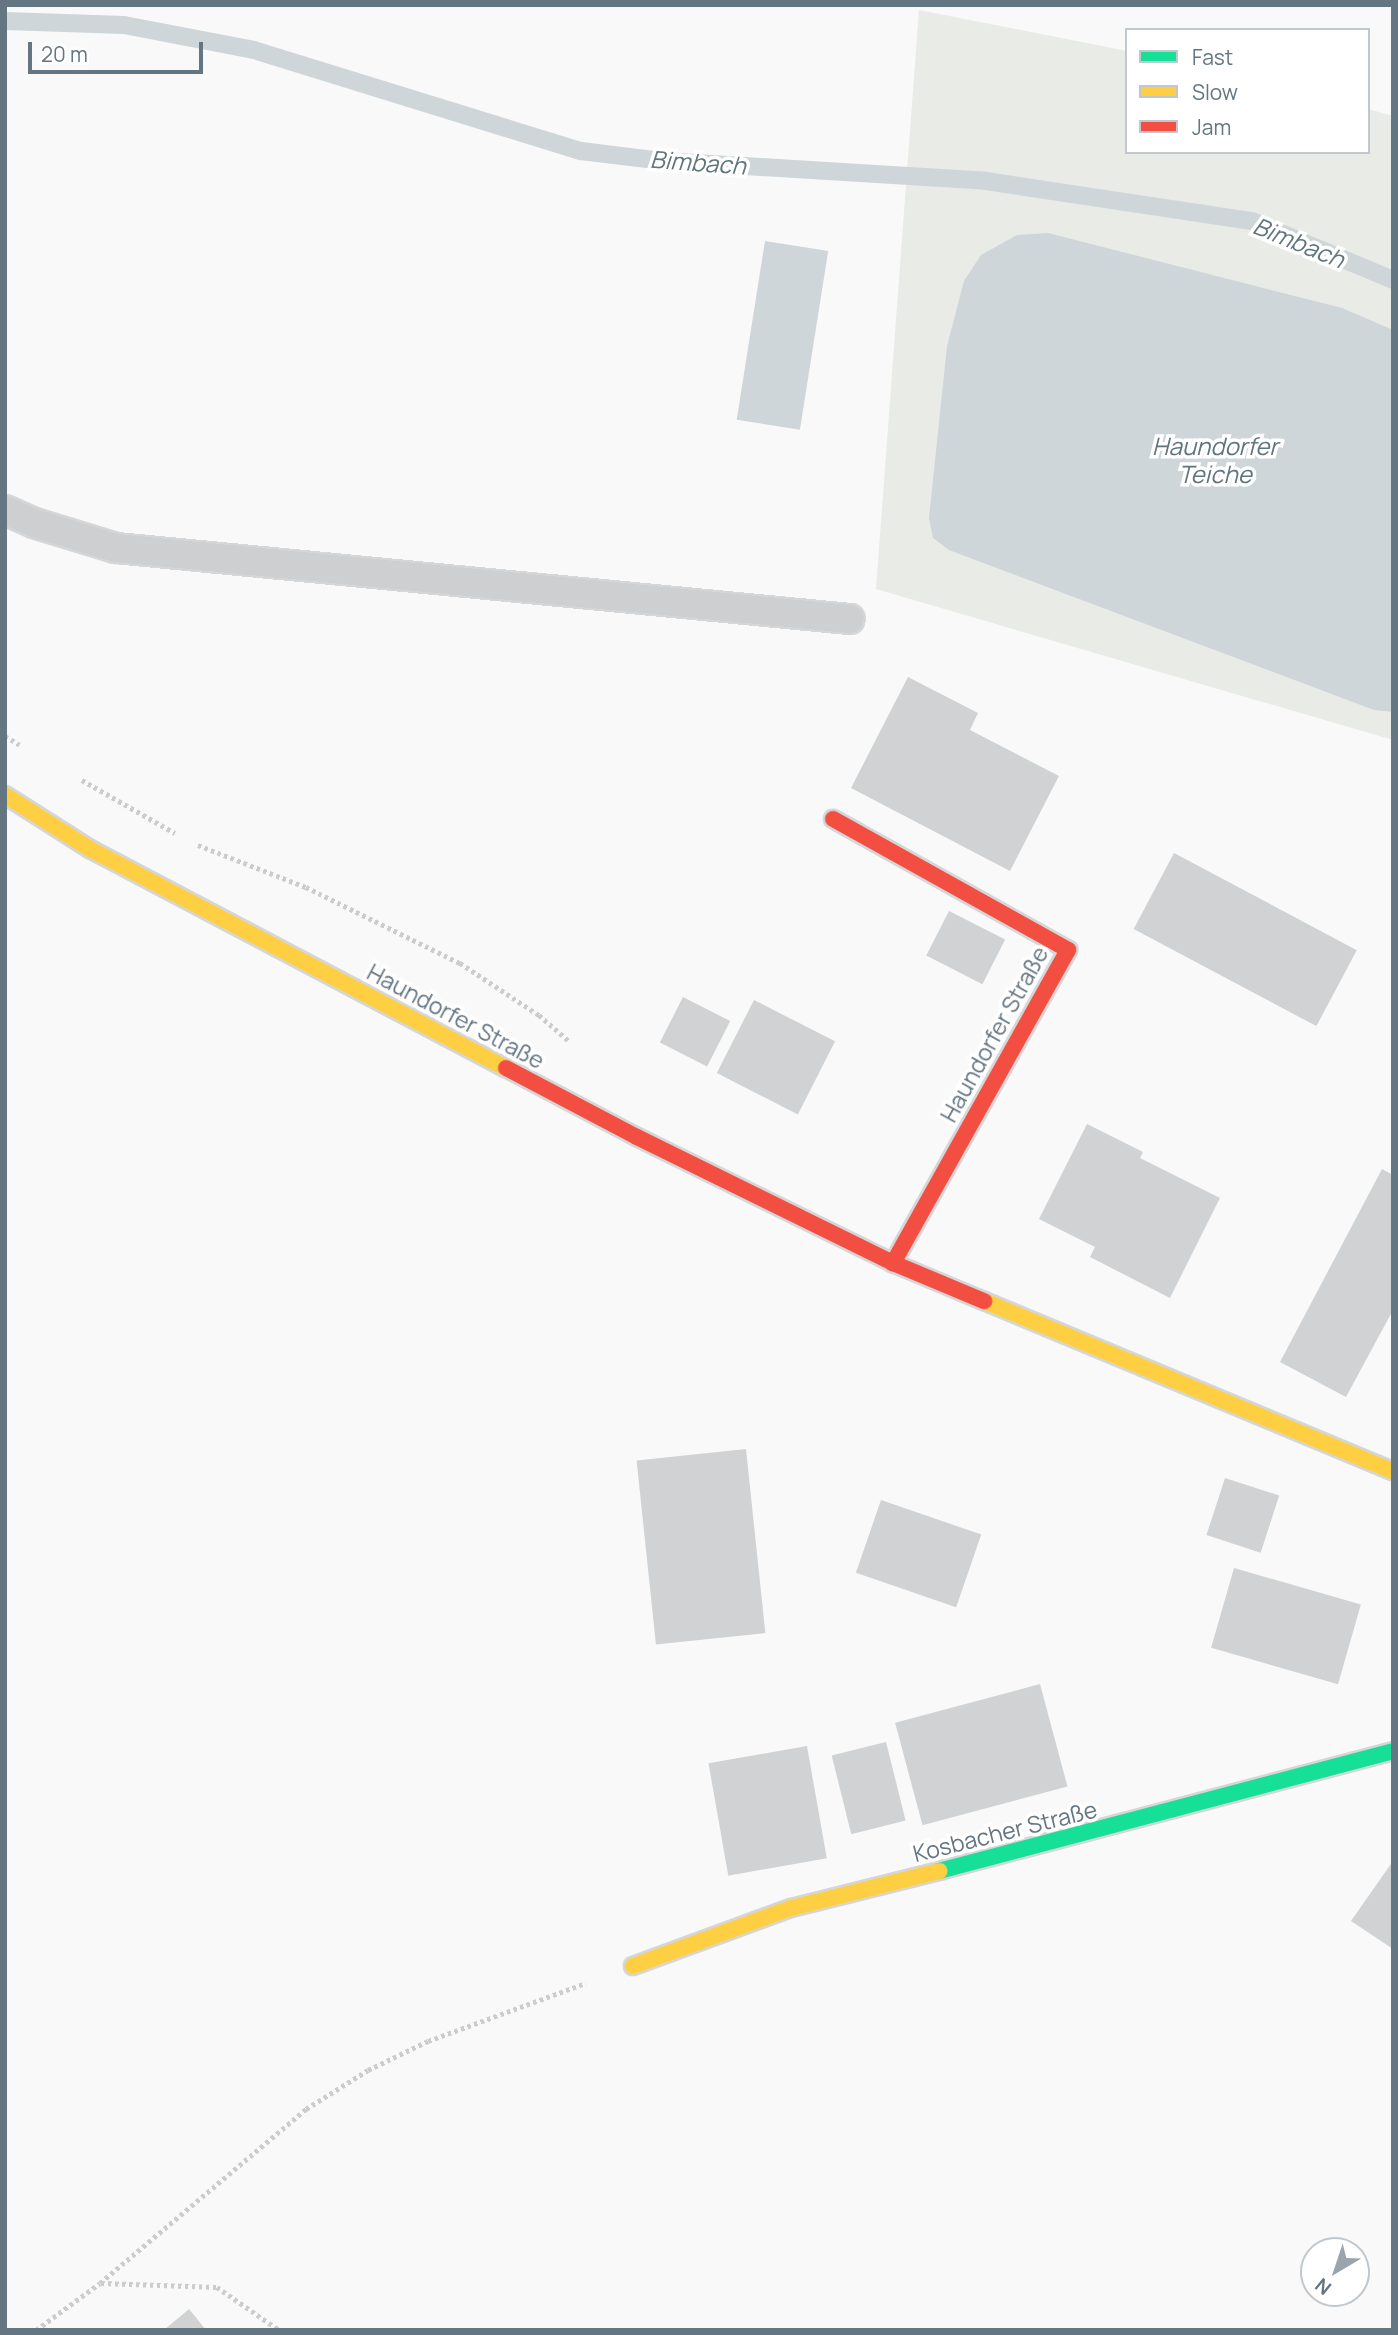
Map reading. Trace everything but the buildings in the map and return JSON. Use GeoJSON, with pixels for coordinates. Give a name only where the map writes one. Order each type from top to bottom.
{"type":"FeatureCollection","features":[{"type":"Feature","properties":{"kind":"street","name":"Haundorfer Straße"},"geometry":{"type":"LineString","coordinates":[[5,795],[90,849],[135,873],[637,1137],[894,1263],[1393,1471]]}},
{"type":"Feature","properties":{"kind":"street","name":"Haundorfer Straße"},"geometry":{"type":"LineString","coordinates":[[833,819],[1068,950],[894,1263]]}},
{"type":"Feature","properties":{"kind":"street","name":"Kosbacher Straße"},"geometry":{"type":"LineString","coordinates":[[633,1966],[791,1908],[1118,1826],[1393,1751]]}},
{"type":"Feature","properties":{"kind":"lane"},"geometry":{"type":"LineString","coordinates":[[5,510],[34,523],[116,548],[850,619]]}},
{"type":"Feature","properties":{"kind":"path"},"geometry":{"type":"LineString","coordinates":[[36,2330],[100,2283],[306,2109],[368,2070],[428,2040],[633,1966]]}},
{"type":"Feature","properties":{"kind":"path"},"geometry":{"type":"LineString","coordinates":[[100,2283],[217,2287],[279,2330]]}},
{"type":"Feature","properties":{"kind":"shaded area"},"geometry":{"type":"Polygon","coordinates":[[[919,10],[1125,51],[1125,154],[1370,154],[1370,110],[1393,116],[1393,740],[876,589],[919,10]]]}},
{"type":"Feature","properties":{"kind":"water","name":"Haundorfer Teiche"},"geometry":{"type":"Polygon","coordinates":[[[1048,233],[1342,308],[1393,330],[1393,712],[1374,710],[949,550],[933,538],[929,518],[947,346],[964,281],[981,255],[1017,235],[1048,233]]]}},
{"type":"Feature","properties":{"kind":"water"},"geometry":{"type":"Polygon","coordinates":[[[765,241],[828,251],[800,430],[737,420],[765,241]]]}},
{"type":"Feature","properties":{"kind":"waterway","name":"Bimbach"},"geometry":{"type":"LineString","coordinates":[[5,21],[124,25],[254,50],[581,151],[663,161],[986,181],[1252,221],[1393,280]]}},
{"type":"Feature","properties":{"kind":"traffic: fast"},"geometry":{"type":"LineString","coordinates":[[939,1871],[1393,1751]]}},
{"type":"Feature","properties":{"kind":"traffic: slow"},"geometry":{"type":"LineString","coordinates":[[5,795],[90,849],[506,1068]]}},
{"type":"Feature","properties":{"kind":"traffic: slow"},"geometry":{"type":"LineString","coordinates":[[984,1301],[1393,1471]]}},
{"type":"Feature","properties":{"kind":"traffic: slow"},"geometry":{"type":"LineString","coordinates":[[633,1966],[791,1908],[939,1871]]}},
{"type":"Feature","properties":{"kind":"traffic: jam"},"geometry":{"type":"LineString","coordinates":[[833,819],[1068,950],[893,1263]]}},
{"type":"Feature","properties":{"kind":"traffic: jam"},"geometry":{"type":"LineString","coordinates":[[506,1068],[637,1137],[893,1263],[984,1301]]}}]}
